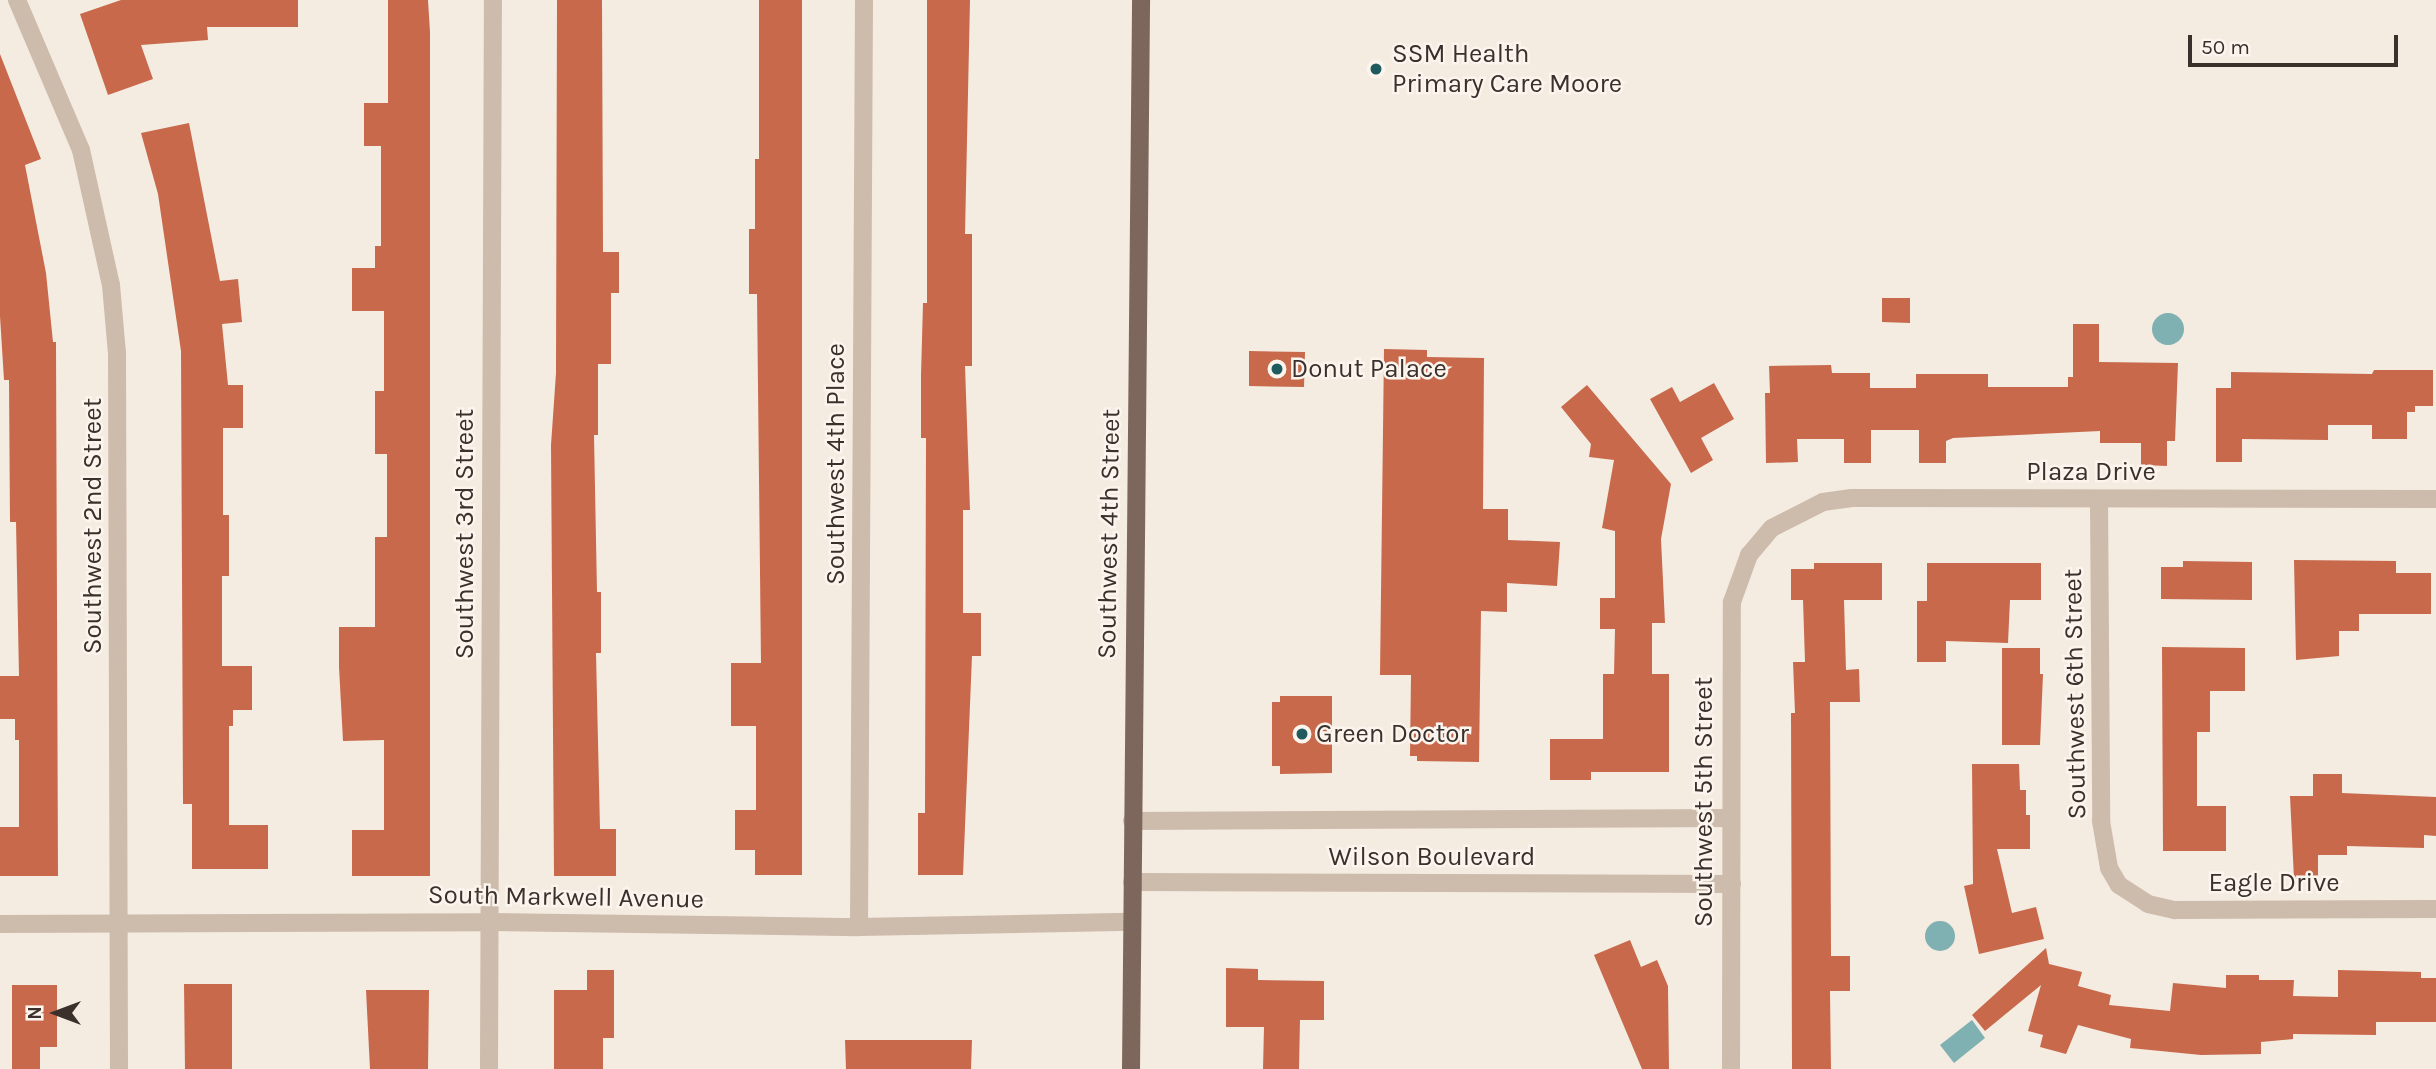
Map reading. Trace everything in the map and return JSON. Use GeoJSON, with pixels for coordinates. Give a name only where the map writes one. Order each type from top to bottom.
{"type":"FeatureCollection","features":[{"type":"Feature","properties":{"kind":"main road","name":"Southwest 4th Street"},"geometry":{"type":"LineString","coordinates":[[1131,1069],[1141,0]]}},
{"type":"Feature","properties":{"kind":"street","name":"Southwest 2nd Street"},"geometry":{"type":"LineString","coordinates":[[16,0],[81,150],[111,285],[120,425],[119,1069]]}},
{"type":"Feature","properties":{"kind":"street","name":"Southwest 3rd Street"},"geometry":{"type":"LineString","coordinates":[[489,1069],[493,0]]}},
{"type":"Feature","properties":{"kind":"street","name":"Southwest 4th Place"},"geometry":{"type":"LineString","coordinates":[[859,927],[863,0]]}},
{"type":"Feature","properties":{"kind":"street","name":"Southwest 6th Street"},"geometry":{"type":"LineString","coordinates":[[2099,499],[2101,821],[2109,868],[2119,885]]}},
{"type":"Feature","properties":{"kind":"street","name":"Plaza Drive"},"geometry":{"type":"LineString","coordinates":[[1759,542],[1796,513],[1832,500],[2436,499]]}},
{"type":"Feature","properties":{"kind":"street","name":"Southwest 5th Street"},"geometry":{"type":"LineString","coordinates":[[1731,1069],[1732,602],[1739,576],[1759,542]]}},
{"type":"Feature","properties":{"kind":"street","name":"Wilson Boulevard"},"geometry":{"type":"LineString","coordinates":[[1132,821],[1731,818]]}},
{"type":"Feature","properties":{"kind":"street","name":"Wilson Boulevard"},"geometry":{"type":"LineString","coordinates":[[1132,882],[1732,884]]}},
{"type":"Feature","properties":{"kind":"street","name":"Eagle Drive"},"geometry":{"type":"LineString","coordinates":[[2119,885],[2139,900],[2175,910],[2436,908]]}},
{"type":"Feature","properties":{"kind":"street","name":"South Markwell Avenue"},"geometry":{"type":"LineString","coordinates":[[0,924],[490,922],[859,927],[1131,922]]}},
{"type":"Feature","properties":{"kind":"water"},"geometry":{"type":"Polygon","coordinates":[[[2168,313],[2180,317],[2184,329],[2180,341],[2168,345],[2156,341],[2152,329],[2156,317],[2168,313]]]}},
{"type":"Feature","properties":{"kind":"water"},"geometry":{"type":"Polygon","coordinates":[[[1940,921],[1951,925],[1955,936],[1951,947],[1940,951],[1929,947],[1925,936],[1929,925],[1940,921]]]}},
{"type":"Feature","properties":{"kind":"water"},"geometry":{"type":"Polygon","coordinates":[[[1972,1020],[1985,1038],[1954,1063],[1940,1045],[1972,1020]]]}},
{"type":"Feature","properties":{"kind":"building"},"geometry":{"type":"Polygon","coordinates":[[[121,0],[298,0],[298,27],[207,27],[208,40],[141,45],[153,79],[108,95],[80,14],[121,0]]]}},
{"type":"Feature","properties":{"kind":"building"},"geometry":{"type":"Polygon","coordinates":[[[388,0],[428,0],[430,32],[430,876],[352,876],[352,830],[384,830],[384,740],[343,741],[339,667],[339,627],[375,627],[375,537],[387,537],[387,454],[375,454],[375,391],[384,391],[384,311],[352,311],[352,268],[375,268],[375,246],[381,246],[381,146],[364,146],[364,103],[388,103],[388,0]]]}},
{"type":"Feature","properties":{"kind":"building"},"geometry":{"type":"Polygon","coordinates":[[[557,0],[602,0],[603,252],[619,252],[619,293],[611,293],[611,364],[598,364],[598,435],[594,435],[597,592],[601,592],[601,653],[596,653],[600,829],[616,829],[616,876],[554,876],[551,445],[556,373],[557,0]]]}},
{"type":"Feature","properties":{"kind":"building"},"geometry":{"type":"Polygon","coordinates":[[[759,0],[802,0],[802,875],[755,875],[755,850],[735,850],[735,810],[756,810],[756,726],[731,726],[731,663],[761,663],[757,294],[749,294],[749,229],[755,229],[755,159],[759,159],[759,0]]]}},
{"type":"Feature","properties":{"kind":"building"},"geometry":{"type":"Polygon","coordinates":[[[927,0],[970,0],[965,234],[972,234],[972,366],[965,366],[970,510],[963,510],[963,613],[981,613],[981,656],[972,656],[963,875],[918,875],[918,813],[925,813],[926,438],[921,438],[921,375],[923,303],[927,303],[927,0]]]}},
{"type":"Feature","properties":{"kind":"building"},"geometry":{"type":"Polygon","coordinates":[[[0,54],[41,159],[25,165],[46,273],[53,342],[56,342],[58,876],[0,876],[0,827],[19,827],[19,740],[15,740],[15,719],[0,719],[0,676],[19,676],[16,522],[10,522],[9,380],[4,380],[0,316],[0,54]]]}},
{"type":"Feature","properties":{"kind":"building"},"geometry":{"type":"Polygon","coordinates":[[[189,123],[220,281],[238,279],[242,322],[222,324],[228,385],[243,385],[243,428],[223,428],[223,515],[229,515],[229,576],[222,576],[222,666],[252,666],[252,710],[233,710],[233,726],[229,726],[229,825],[268,825],[268,869],[192,869],[192,804],[183,804],[181,351],[158,194],[141,133],[189,123]]]}},
{"type":"Feature","properties":{"kind":"building"},"geometry":{"type":"Polygon","coordinates":[[[1882,298],[1910,298],[1910,323],[1882,322],[1882,298]]]}},
{"type":"Feature","properties":{"kind":"building"},"geometry":{"type":"Polygon","coordinates":[[[2073,324],[2099,324],[2099,362],[2178,363],[2175,441],[2167,441],[2167,466],[2141,465],[2141,443],[2100,443],[2100,431],[1953,438],[1946,441],[1946,463],[1919,463],[1919,430],[1871,430],[1871,463],[1844,463],[1844,439],[1797,439],[1798,462],[1766,463],[1765,393],[1770,393],[1769,366],[1831,365],[1832,373],[1870,373],[1870,388],[1916,388],[1916,374],[1988,374],[1988,387],[2068,387],[2068,377],[2073,377],[2073,324]]]}},
{"type":"Feature","properties":{"kind":"building"},"geometry":{"type":"Polygon","coordinates":[[[1384,349],[1427,350],[1427,357],[1484,358],[1483,509],[1508,509],[1508,540],[1560,542],[1557,586],[1507,583],[1507,612],[1481,611],[1479,762],[1417,761],[1417,756],[1410,756],[1411,675],[1380,675],[1384,349]]]}},
{"type":"Feature","properties":{"kind":"building","name":"Donut Palace"},"geometry":{"type":"Polygon","coordinates":[[[1249,351],[1305,352],[1304,387],[1249,386],[1249,351]]]}},
{"type":"Feature","properties":{"kind":"building"},"geometry":{"type":"Polygon","coordinates":[[[2374,370],[2433,370],[2433,406],[2415,406],[2415,412],[2407,412],[2407,439],[2372,439],[2372,425],[2328,425],[2328,440],[2242,439],[2242,462],[2216,462],[2216,388],[2231,388],[2231,372],[2372,374],[2374,370]]]}},
{"type":"Feature","properties":{"kind":"building"},"geometry":{"type":"Polygon","coordinates":[[[1714,383],[1734,419],[1701,438],[1713,460],[1691,473],[1650,399],[1672,387],[1680,402],[1714,383]]]}},
{"type":"Feature","properties":{"kind":"building"},"geometry":{"type":"Polygon","coordinates":[[[1587,385],[1671,484],[1661,539],[1665,623],[1652,623],[1652,674],[1669,674],[1669,772],[1591,772],[1591,780],[1550,780],[1550,739],[1603,739],[1603,674],[1614,674],[1615,629],[1600,629],[1600,598],[1615,598],[1615,531],[1602,528],[1614,460],[1589,457],[1591,444],[1561,407],[1587,385]]]}},
{"type":"Feature","properties":{"kind":"building"},"geometry":{"type":"Polygon","coordinates":[[[2294,560],[2396,561],[2396,573],[2431,573],[2431,614],[2359,614],[2359,631],[2339,631],[2339,656],[2296,660],[2294,560]]]}},
{"type":"Feature","properties":{"kind":"building"},"geometry":{"type":"Polygon","coordinates":[[[2183,561],[2252,562],[2252,600],[2161,599],[2161,567],[2183,567],[2183,561]]]}},
{"type":"Feature","properties":{"kind":"building"},"geometry":{"type":"Polygon","coordinates":[[[1814,563],[1882,563],[1882,600],[1844,600],[1846,670],[1859,669],[1860,702],[1830,702],[1831,956],[1850,956],[1850,991],[1830,991],[1831,1069],[1792,1069],[1791,713],[1795,713],[1793,662],[1805,662],[1803,600],[1791,600],[1791,569],[1814,569],[1814,563]]]}},
{"type":"Feature","properties":{"kind":"building"},"geometry":{"type":"Polygon","coordinates":[[[1927,563],[2041,563],[2041,600],[2010,600],[2008,643],[1946,641],[1946,662],[1917,662],[1917,601],[1927,601],[1927,563]]]}},
{"type":"Feature","properties":{"kind":"building"},"geometry":{"type":"Polygon","coordinates":[[[2162,647],[2245,648],[2245,691],[2210,691],[2210,732],[2197,732],[2197,806],[2226,806],[2226,851],[2163,851],[2162,647]]]}},
{"type":"Feature","properties":{"kind":"building"},"geometry":{"type":"Polygon","coordinates":[[[2002,648],[2040,648],[2040,674],[2043,674],[2040,745],[2002,745],[2002,648]]]}},
{"type":"Feature","properties":{"kind":"building","name":"Green Doctor"},"geometry":{"type":"Polygon","coordinates":[[[1280,696],[1332,696],[1332,773],[1280,774],[1280,766],[1272,766],[1272,702],[1280,702],[1280,696]]]}},
{"type":"Feature","properties":{"kind":"building"},"geometry":{"type":"Polygon","coordinates":[[[1972,764],[2019,764],[2020,790],[2026,790],[2026,815],[2030,815],[2030,849],[1997,849],[2012,913],[2036,907],[2044,939],[1979,954],[1964,886],[1973,884],[1972,764]]]}},
{"type":"Feature","properties":{"kind":"building"},"geometry":{"type":"Polygon","coordinates":[[[2313,774],[2342,774],[2342,793],[2436,797],[2436,836],[2424,835],[2424,848],[2347,846],[2347,855],[2318,855],[2318,879],[2294,879],[2290,796],[2313,796],[2313,774]]]}},
{"type":"Feature","properties":{"kind":"building"},"geometry":{"type":"Polygon","coordinates":[[[1630,940],[1641,967],[1657,960],[1668,986],[1669,1069],[1642,1069],[1594,955],[1630,940]]]}},
{"type":"Feature","properties":{"kind":"building"},"geometry":{"type":"Polygon","coordinates":[[[2046,948],[2049,964],[2082,972],[2078,986],[2111,995],[2109,1005],[2170,1011],[2173,983],[2226,988],[2226,975],[2259,975],[2259,980],[2294,980],[2293,996],[2338,997],[2338,970],[2421,972],[2421,978],[2436,978],[2436,1022],[2376,1022],[2376,1035],[2293,1034],[2293,1039],[2261,1042],[2261,1054],[2201,1055],[2130,1048],[2131,1039],[2078,1025],[2066,1054],[2040,1047],[2043,1035],[2028,1031],[2041,985],[1985,1031],[1972,1015],[2046,948]]]}},
{"type":"Feature","properties":{"kind":"building"},"geometry":{"type":"Polygon","coordinates":[[[1226,968],[1258,969],[1258,980],[1324,981],[1324,1020],[1300,1020],[1299,1069],[1263,1069],[1264,1027],[1226,1027],[1226,968]]]}},
{"type":"Feature","properties":{"kind":"building"},"geometry":{"type":"Polygon","coordinates":[[[587,970],[614,970],[614,1038],[603,1038],[603,1069],[554,1069],[554,990],[587,990],[587,970]]]}},
{"type":"Feature","properties":{"kind":"building"},"geometry":{"type":"Polygon","coordinates":[[[184,984],[232,984],[232,1069],[185,1069],[184,984]]]}},
{"type":"Feature","properties":{"kind":"building"},"geometry":{"type":"Polygon","coordinates":[[[12,985],[57,985],[57,1047],[40,1047],[40,1069],[12,1069],[12,985]]]}},
{"type":"Feature","properties":{"kind":"building"},"geometry":{"type":"Polygon","coordinates":[[[366,990],[429,990],[428,1069],[370,1069],[366,990]]]}},
{"type":"Feature","properties":{"kind":"building"},"geometry":{"type":"Polygon","coordinates":[[[845,1040],[972,1040],[971,1069],[846,1069],[845,1040]]]}},
{"type":"Feature","properties":{"kind":"place","name":"SSM Health Primary Care Moore"},"geometry":{"type":"Point","coordinates":[1376,69]}},
{"type":"Feature","properties":{"kind":"place","name":"Donut Palace"},"geometry":{"type":"Point","coordinates":[1277,369]}},
{"type":"Feature","properties":{"kind":"place","name":"Green Doctor"},"geometry":{"type":"Point","coordinates":[1302,734]}}]}
